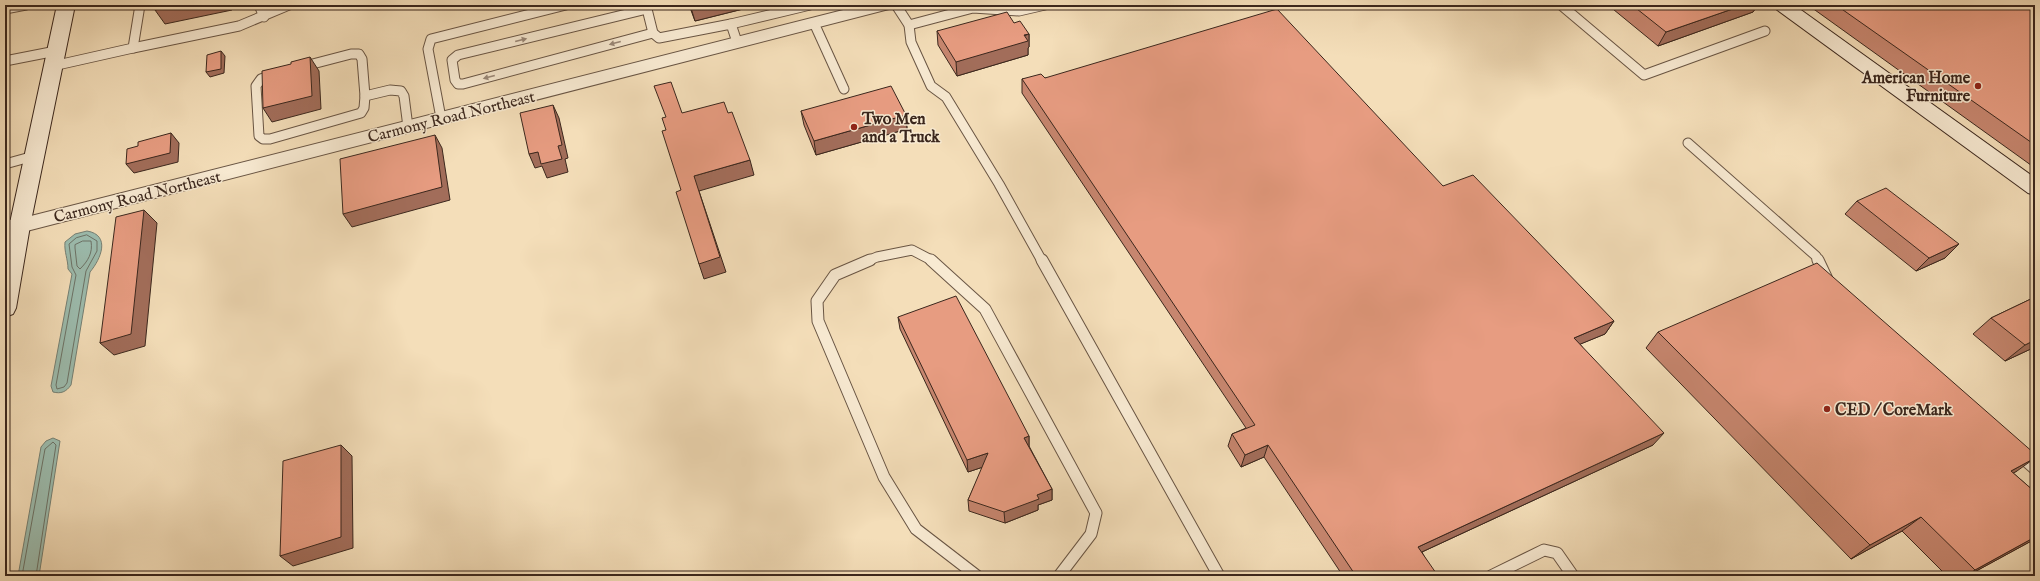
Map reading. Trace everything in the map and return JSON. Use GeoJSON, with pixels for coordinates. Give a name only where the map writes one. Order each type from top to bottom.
{"type":"FeatureCollection","features":[{"type":"Feature","properties":{"kind":"street"},"geometry":{"type":"LineString","coordinates":[[5,308],[15,224],[34,156],[66,5]]}},
{"type":"Feature","properties":{"kind":"street","name":"Carmony Road Northeast"},"geometry":{"type":"LineString","coordinates":[[15,224],[441,118],[883,5]]}},
{"type":"Feature","properties":{"kind":"street"},"geometry":{"type":"LineString","coordinates":[[1782,5],[2035,188]]}},
{"type":"Feature","properties":{"kind":"lane"},"geometry":{"type":"LineString","coordinates":[[5,9],[26,5]]}},
{"type":"Feature","properties":{"kind":"lane"},"geometry":{"type":"LineString","coordinates":[[133,48],[140,5]]}},
{"type":"Feature","properties":{"kind":"lane"},"geometry":{"type":"LineString","coordinates":[[259,5],[264,17]]}},
{"type":"Feature","properties":{"kind":"lane"},"geometry":{"type":"LineString","coordinates":[[5,61],[54,58],[133,48],[239,26],[264,17],[289,5]]}},
{"type":"Feature","properties":{"kind":"lane"},"geometry":{"type":"LineString","coordinates":[[441,118],[428,49],[431,39],[566,5]]}},
{"type":"Feature","properties":{"kind":"lane"},"geometry":{"type":"LineString","coordinates":[[653,33],[463,84],[458,84],[455,80],[452,60],[458,55],[646,7],[653,33],[659,38],[731,24],[810,5]]}},
{"type":"Feature","properties":{"kind":"lane"},"geometry":{"type":"LineString","coordinates":[[896,5],[909,25],[911,42],[931,86],[946,97],[999,184],[1219,576]]}},
{"type":"Feature","properties":{"kind":"lane"},"geometry":{"type":"LineString","coordinates":[[909,25],[973,8],[1019,11],[1045,5]]}},
{"type":"Feature","properties":{"kind":"lane"},"geometry":{"type":"LineString","coordinates":[[1561,5],[1644,75],[1765,31]]}},
{"type":"Feature","properties":{"kind":"lane"},"geometry":{"type":"LineString","coordinates":[[814,23],[844,89]]}},
{"type":"Feature","properties":{"kind":"lane"},"geometry":{"type":"LineString","coordinates":[[731,24],[738,42]]}},
{"type":"Feature","properties":{"kind":"lane"},"geometry":{"type":"LineString","coordinates":[[351,54],[359,54],[362,59],[365,96],[364,108],[361,113],[270,139],[263,139],[259,136],[256,86],[263,78],[351,54]]}},
{"type":"Feature","properties":{"kind":"lane"},"geometry":{"type":"LineString","coordinates":[[365,96],[390,90],[401,91],[404,96],[408,126]]}},
{"type":"Feature","properties":{"kind":"lane"},"geometry":{"type":"LineString","coordinates":[[1688,143],[1816,256],[1831,286]]}},
{"type":"Feature","properties":{"kind":"lane"},"geometry":{"type":"LineString","coordinates":[[5,164],[34,156]]}},
{"type":"Feature","properties":{"kind":"lane"},"geometry":{"type":"LineString","coordinates":[[977,576],[916,529],[884,477],[818,321],[817,301],[835,275],[876,257],[912,250],[935,262],[984,309],[1096,513],[1091,534],[1059,576]]}},
{"type":"Feature","properties":{"kind":"lane"},"geometry":{"type":"LineString","coordinates":[[2012,448],[2035,469]]}},
{"type":"Feature","properties":{"kind":"lane"},"geometry":{"type":"LineString","coordinates":[[1491,576],[1544,550],[1557,553],[1573,576]]}},
{"type":"Feature","properties":{"kind":"water"},"geometry":{"type":"Polygon","coordinates":[[[87,231],[94,233],[99,237],[102,248],[98,261],[90,272],[71,385],[63,392],[58,393],[53,392],[51,386],[72,274],[68,269],[65,242],[75,234],[87,231]]]}},
{"type":"Feature","properties":{"kind":"water"},"geometry":{"type":"Polygon","coordinates":[[[53,438],[60,441],[39,576],[18,576],[41,447],[46,441],[53,438]]]}},
{"type":"Feature","properties":{"kind":"building"},"geometry":{"type":"Polygon","coordinates":[[[156,5],[179,5],[155,10],[156,5]]]}},
{"type":"Feature","properties":{"kind":"building"},"geometry":{"type":"Polygon","coordinates":[[[690,5],[701,5],[691,8],[690,5]]]}},
{"type":"Feature","properties":{"kind":"building"},"geometry":{"type":"Polygon","coordinates":[[[1632,5],[1744,5],[1666,32],[1632,5]]]}},
{"type":"Feature","properties":{"kind":"building","name":"American Home Furniture"},"geometry":{"type":"Polygon","coordinates":[[[1836,5],[2035,5],[2035,145],[1836,5]]]}},
{"type":"Feature","properties":{"kind":"building"},"geometry":{"type":"Polygon","coordinates":[[[1277,9],[1443,186],[1473,175],[1614,321],[1574,338],[1664,433],[1418,547],[1436,573],[1430,576],[1356,576],[1268,445],[1245,455],[1232,434],[1255,425],[1022,79],[1041,74],[1045,78],[1277,9]]]}},
{"type":"Feature","properties":{"kind":"building"},"geometry":{"type":"Polygon","coordinates":[[[1007,12],[1014,23],[1020,21],[1029,34],[1024,35],[1028,41],[956,62],[937,31],[1007,12]]]}},
{"type":"Feature","properties":{"kind":"building"},"geometry":{"type":"Polygon","coordinates":[[[221,51],[221,69],[206,72],[207,55],[221,51]]]}},
{"type":"Feature","properties":{"kind":"building"},"geometry":{"type":"Polygon","coordinates":[[[310,57],[312,96],[263,108],[262,71],[291,64],[291,62],[310,57]]]}},
{"type":"Feature","properties":{"kind":"building"},"geometry":{"type":"Polygon","coordinates":[[[671,82],[682,113],[724,102],[728,113],[732,112],[750,160],[694,176],[720,257],[699,264],[676,192],[681,190],[662,131],[666,130],[662,118],[666,117],[654,86],[671,82]]]}},
{"type":"Feature","properties":{"kind":"building"},"geometry":{"type":"Polygon","coordinates":[[[891,86],[906,115],[814,141],[801,111],[891,86]]]}},
{"type":"Feature","properties":{"kind":"building"},"geometry":{"type":"Polygon","coordinates":[[[553,105],[562,145],[558,146],[562,159],[541,164],[538,152],[529,154],[520,113],[553,105]]]}},
{"type":"Feature","properties":{"kind":"building"},"geometry":{"type":"Polygon","coordinates":[[[171,133],[170,153],[126,164],[127,149],[138,146],[138,142],[171,133]]]}},
{"type":"Feature","properties":{"kind":"building"},"geometry":{"type":"Polygon","coordinates":[[[435,135],[442,187],[343,214],[340,159],[435,135]]]}},
{"type":"Feature","properties":{"kind":"building"},"geometry":{"type":"Polygon","coordinates":[[[1886,188],[1959,244],[1929,258],[1857,201],[1886,188]]]}},
{"type":"Feature","properties":{"kind":"building"},"geometry":{"type":"Polygon","coordinates":[[[144,210],[131,334],[100,343],[116,217],[144,210]]]}},
{"type":"Feature","properties":{"kind":"building","name":"CED / CoreMark"},"geometry":{"type":"Polygon","coordinates":[[[1817,263],[2035,454],[2035,458],[2011,471],[2035,492],[2035,537],[1975,570],[1921,517],[1870,545],[1658,332],[1817,263]]]}},
{"type":"Feature","properties":{"kind":"building"},"geometry":{"type":"Polygon","coordinates":[[[956,296],[1029,436],[1024,438],[1052,489],[1037,495],[1039,499],[1004,512],[968,500],[988,453],[967,460],[898,317],[956,296]]]}},
{"type":"Feature","properties":{"kind":"building"},"geometry":{"type":"Polygon","coordinates":[[[2035,297],[2035,340],[2025,345],[1991,318],[2035,297]]]}},
{"type":"Feature","properties":{"kind":"building"},"geometry":{"type":"Polygon","coordinates":[[[341,445],[341,537],[280,556],[283,461],[341,445]]]}},
{"type":"Feature","properties":{"kind":"place","name":"American Home Furniture"},"geometry":{"type":"Point","coordinates":[1978,86]}},
{"type":"Feature","properties":{"kind":"place","name":"Two Men and a Truck"},"geometry":{"type":"Point","coordinates":[854,127]}},
{"type":"Feature","properties":{"kind":"place","name":"CED / CoreMark"},"geometry":{"type":"Point","coordinates":[1827,409]}}]}
